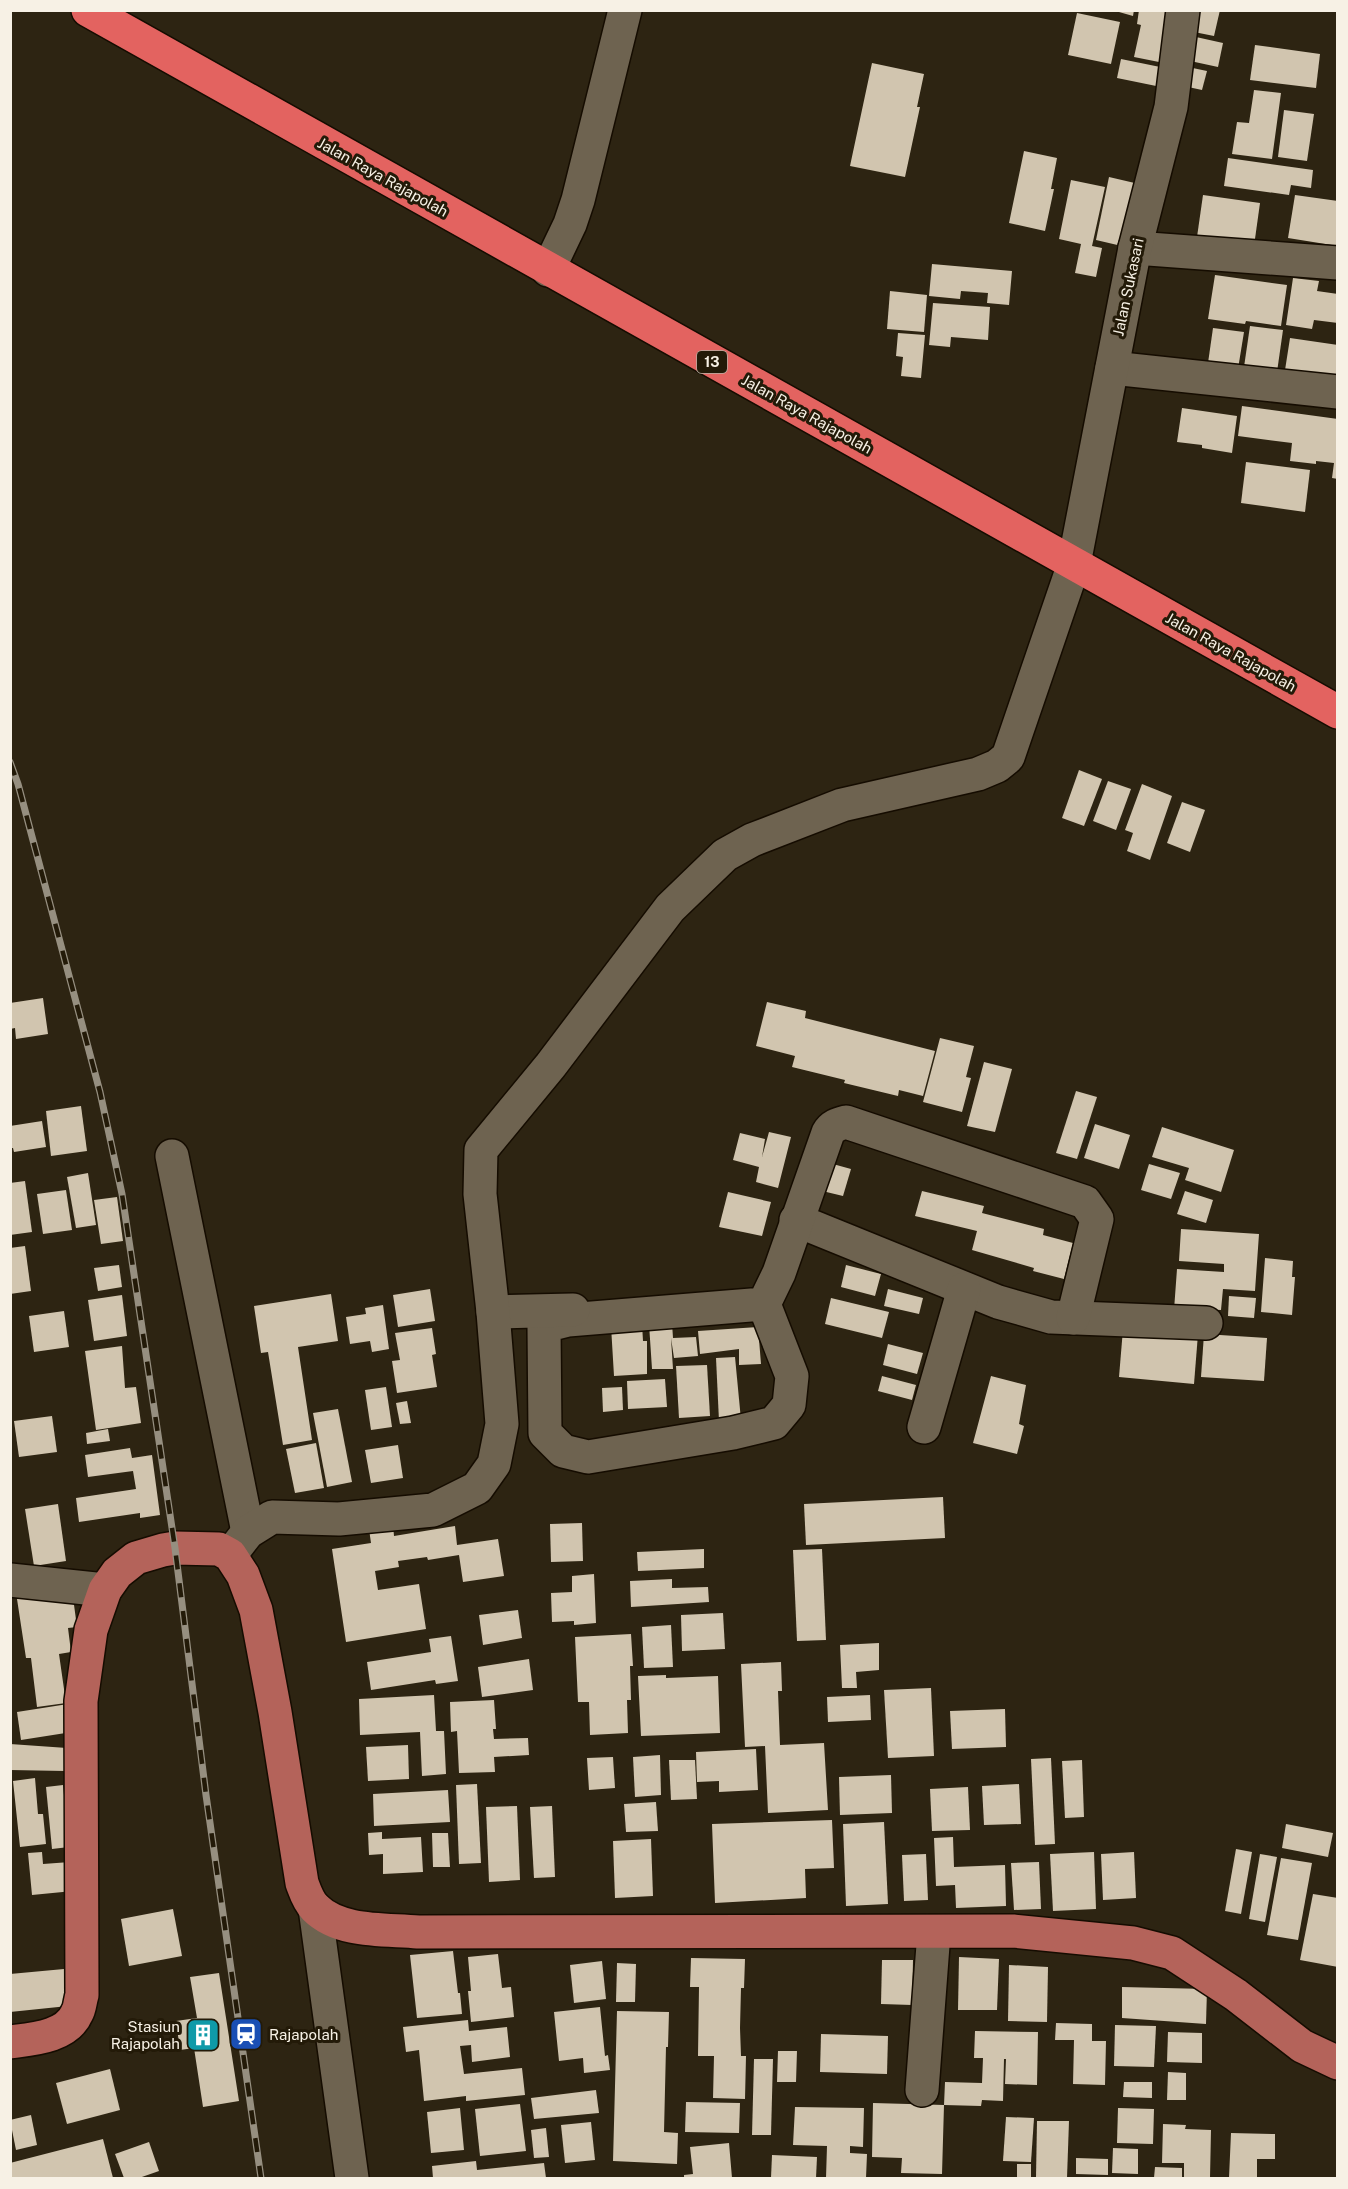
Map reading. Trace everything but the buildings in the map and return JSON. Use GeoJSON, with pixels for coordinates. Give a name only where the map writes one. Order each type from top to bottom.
{"type":"FeatureCollection","features":[{"type":"Feature","properties":{"kind":"highway","name":"Jalan Raya Rajapolah"},"geometry":{"type":"LineString","coordinates":[[88,10],[1338,712]]}},
{"type":"Feature","properties":{"kind":"main road"},"geometry":{"type":"LineString","coordinates":[[10,2042],[45,2036],[64,2028],[77,2015],[82,1995],[81,1701],[91,1630],[105,1590],[117,1573],[136,1558],[163,1550],[191,1547],[219,1549],[239,1544],[243,1575],[256,1611],[275,1713],[302,1883],[315,1908],[340,1923],[357,1927],[418,1932],[1013,1931],[1133,1943],[1172,1953],[1236,1995],[1302,2046],[1338,2062]]}},
{"type":"Feature","properties":{"kind":"street"},"geometry":{"type":"LineString","coordinates":[[548,270],[570,224],[578,200],[625,10]]}},
{"type":"Feature","properties":{"kind":"street","name":"Jalan Sukasari"},"geometry":{"type":"LineString","coordinates":[[239,1544],[272,1517],[339,1519],[432,1510],[477,1488],[494,1464],[502,1424],[480,1194],[481,1150],[551,1065],[670,908],[725,855],[752,840],[842,805],[978,774],[997,766],[1008,757],[1074,564],[1135,248],[1171,107],[1183,10]]}},
{"type":"Feature","properties":{"kind":"street"},"geometry":{"type":"LineString","coordinates":[[1135,248],[1338,263]]}},
{"type":"Feature","properties":{"kind":"street"},"geometry":{"type":"LineString","coordinates":[[1112,368],[1338,392]]}},
{"type":"Feature","properties":{"kind":"street"},"geometry":{"type":"LineString","coordinates":[[544,1326],[545,1432],[563,1451],[588,1457],[734,1433],[774,1423],[789,1405],[792,1376],[764,1304],[779,1273],[833,1103]]}},
{"type":"Feature","properties":{"kind":"street"},"geometry":{"type":"LineString","coordinates":[[493,1312],[596,1309],[695,1299],[751,1288],[772,1264],[796,1220],[828,1133],[831,1128],[846,1122],[1085,1203],[1097,1219],[1073,1318]]}},
{"type":"Feature","properties":{"kind":"street"},"geometry":{"type":"LineString","coordinates":[[172,1156],[239,1544]]}},
{"type":"Feature","properties":{"kind":"street"},"geometry":{"type":"LineString","coordinates":[[796,1220],[999,1302],[1051,1317],[1206,1323]]}},
{"type":"Feature","properties":{"kind":"street"},"geometry":{"type":"LineString","coordinates":[[924,1427],[964,1288]]}},
{"type":"Feature","properties":{"kind":"street"},"geometry":{"type":"LineString","coordinates":[[493,1312],[544,1326],[568,1320],[764,1304]]}},
{"type":"Feature","properties":{"kind":"street"},"geometry":{"type":"LineString","coordinates":[[10,1580],[105,1590]]}},
{"type":"Feature","properties":{"kind":"street"},"geometry":{"type":"LineString","coordinates":[[315,1908],[352,2178]]}},
{"type":"Feature","properties":{"kind":"street"},"geometry":{"type":"LineString","coordinates":[[922,2090],[934,1932]]}},
{"type":"Feature","properties":{"kind":"railway"},"geometry":{"type":"LineString","coordinates":[[10,762],[18,784],[100,1092],[122,1194],[175,1548],[206,1795],[261,2178]]}},
{"type":"Feature","properties":{"kind":"place","name":"Rajapolah"},"geometry":{"type":"Point","coordinates":[246,2034]}},
{"type":"Feature","properties":{"kind":"place","name":"Stasiun Rajapolah"},"geometry":{"type":"Point","coordinates":[203,2035]}}]}
